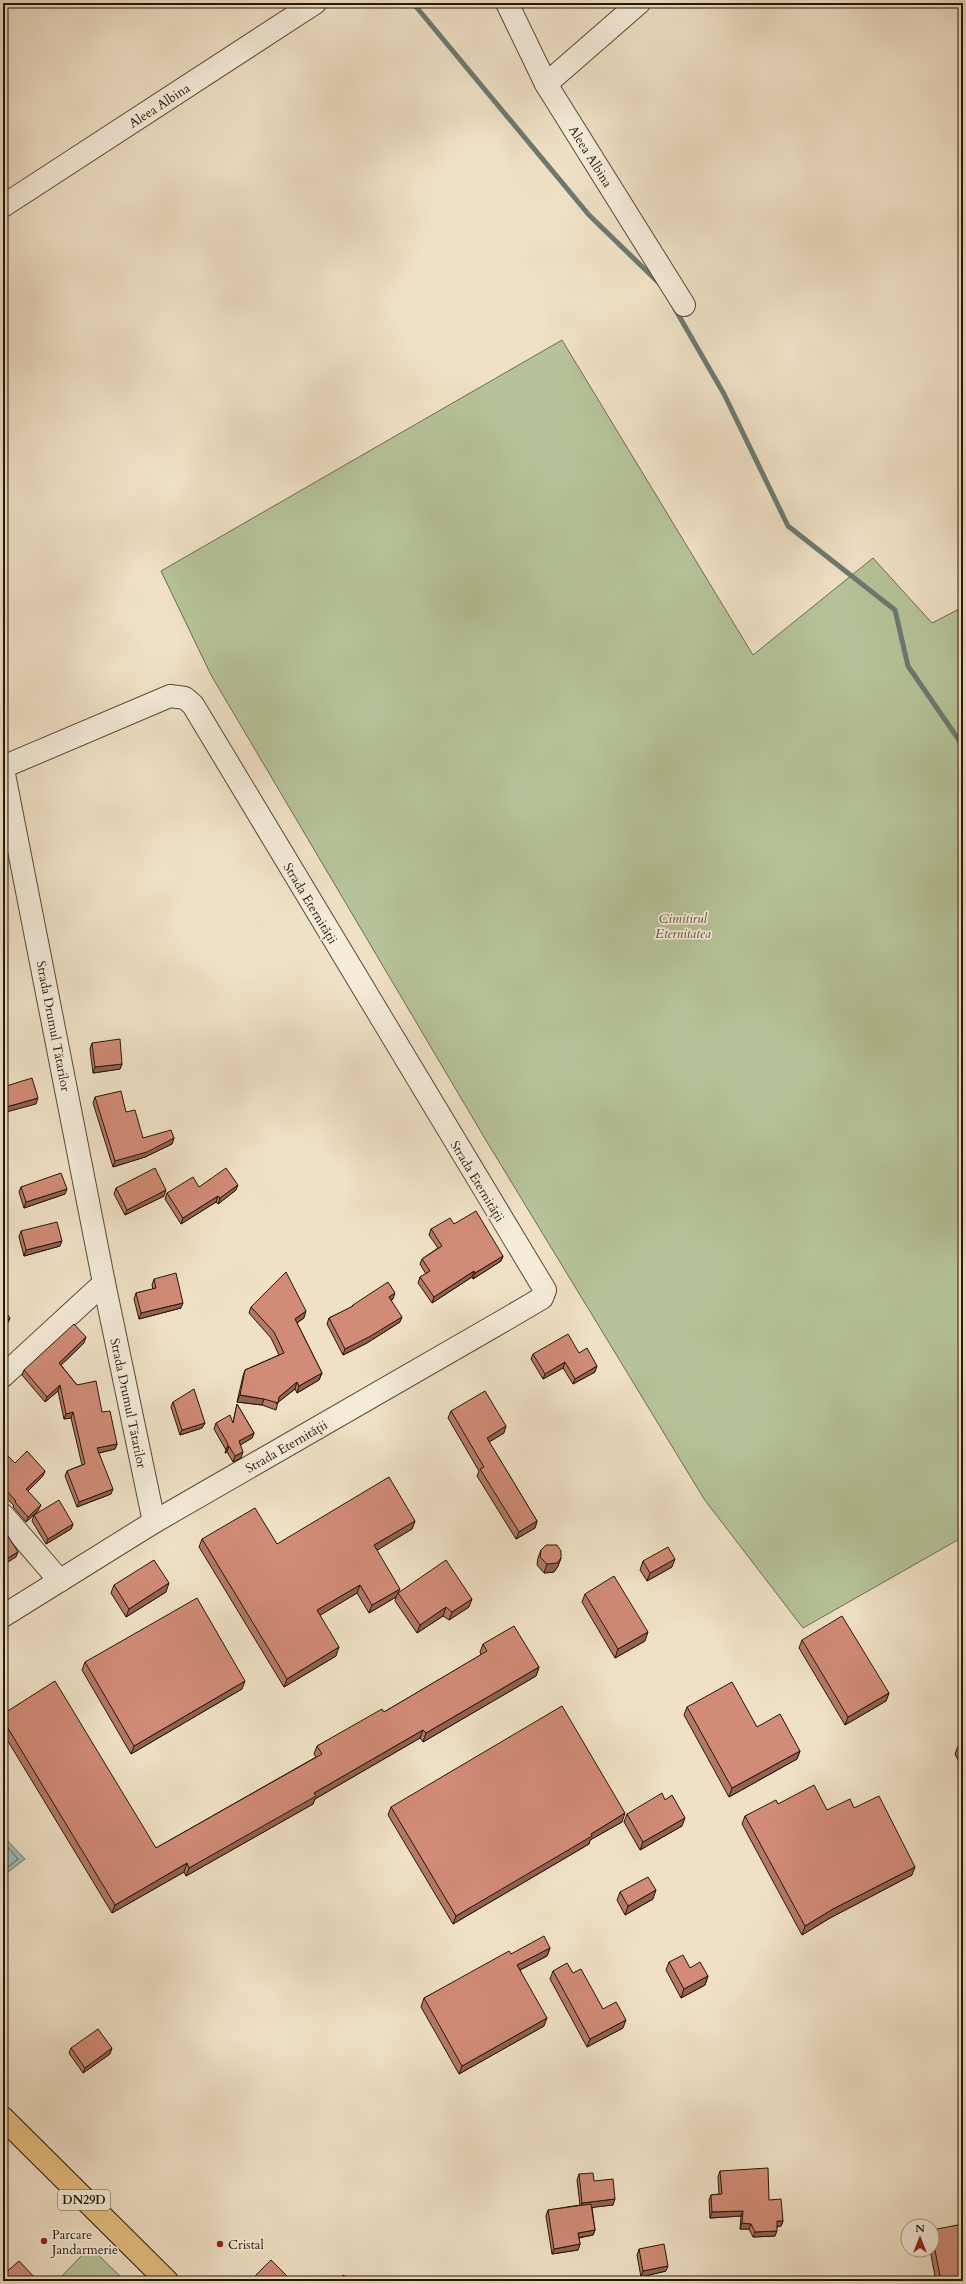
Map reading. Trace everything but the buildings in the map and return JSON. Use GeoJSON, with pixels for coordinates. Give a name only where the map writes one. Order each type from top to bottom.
{"type":"FeatureCollection","features":[{"type":"Feature","properties":{"kind":"main road","name":"DN29D"},"geometry":{"type":"LineString","coordinates":[[3,2118],[167,2281]]}},
{"type":"Feature","properties":{"kind":"street","name":"Aleea Albina"},"geometry":{"type":"LineString","coordinates":[[3,206],[315,3]]}},
{"type":"Feature","properties":{"kind":"street","name":"Aleea Albina"},"geometry":{"type":"LineString","coordinates":[[507,3],[546,84],[684,305]]}},
{"type":"Feature","properties":{"kind":"street"},"geometry":{"type":"LineString","coordinates":[[546,84],[638,3]]}},
{"type":"Feature","properties":{"kind":"street","name":"Strada Eternității"},"geometry":{"type":"LineString","coordinates":[[3,768],[170,696],[185,698],[189,701],[545,1290],[542,1298],[154,1522],[3,1616]]}},
{"type":"Feature","properties":{"kind":"street","name":"Strada Drumul Tătarilor"},"geometry":{"type":"LineString","coordinates":[[3,768],[104,1283],[154,1522]]}},
{"type":"Feature","properties":{"kind":"street"},"geometry":{"type":"LineString","coordinates":[[3,1376],[104,1283]]}},
{"type":"Feature","properties":{"kind":"street"},"geometry":{"type":"LineString","coordinates":[[3,1515],[60,1581]]}},
{"type":"Feature","properties":{"kind":"green space","name":"Cimitirul Eternitatea"},"geometry":{"type":"Polygon","coordinates":[[[562,340],[753,655],[873,558],[932,623],[963,607],[963,1537],[803,1628],[704,1499],[484,1137],[211,675],[161,571],[562,340]]]}},
{"type":"Feature","properties":{"kind":"green space"},"geometry":{"type":"Polygon","coordinates":[[[90,2247],[125,2281],[59,2281],[58,2280],[90,2247]]]}},
{"type":"Feature","properties":{"kind":"water"},"geometry":{"type":"Polygon","coordinates":[[[3,1836],[25,1859],[3,1876],[3,1836]]]}},
{"type":"Feature","properties":{"kind":"waterway"},"geometry":{"type":"LineString","coordinates":[[413,3],[589,215],[660,284]]}},
{"type":"Feature","properties":{"kind":"waterway"},"geometry":{"type":"LineString","coordinates":[[675,309],[724,394],[788,526],[895,610],[908,666],[963,746]]}},
{"type":"Feature","properties":{"kind":"place","name":"Parcare Jandarmerie"},"geometry":{"type":"Point","coordinates":[44,2241]}},
{"type":"Feature","properties":{"kind":"place","name":"Cristal"},"geometry":{"type":"Point","coordinates":[220,2244]}}]}
